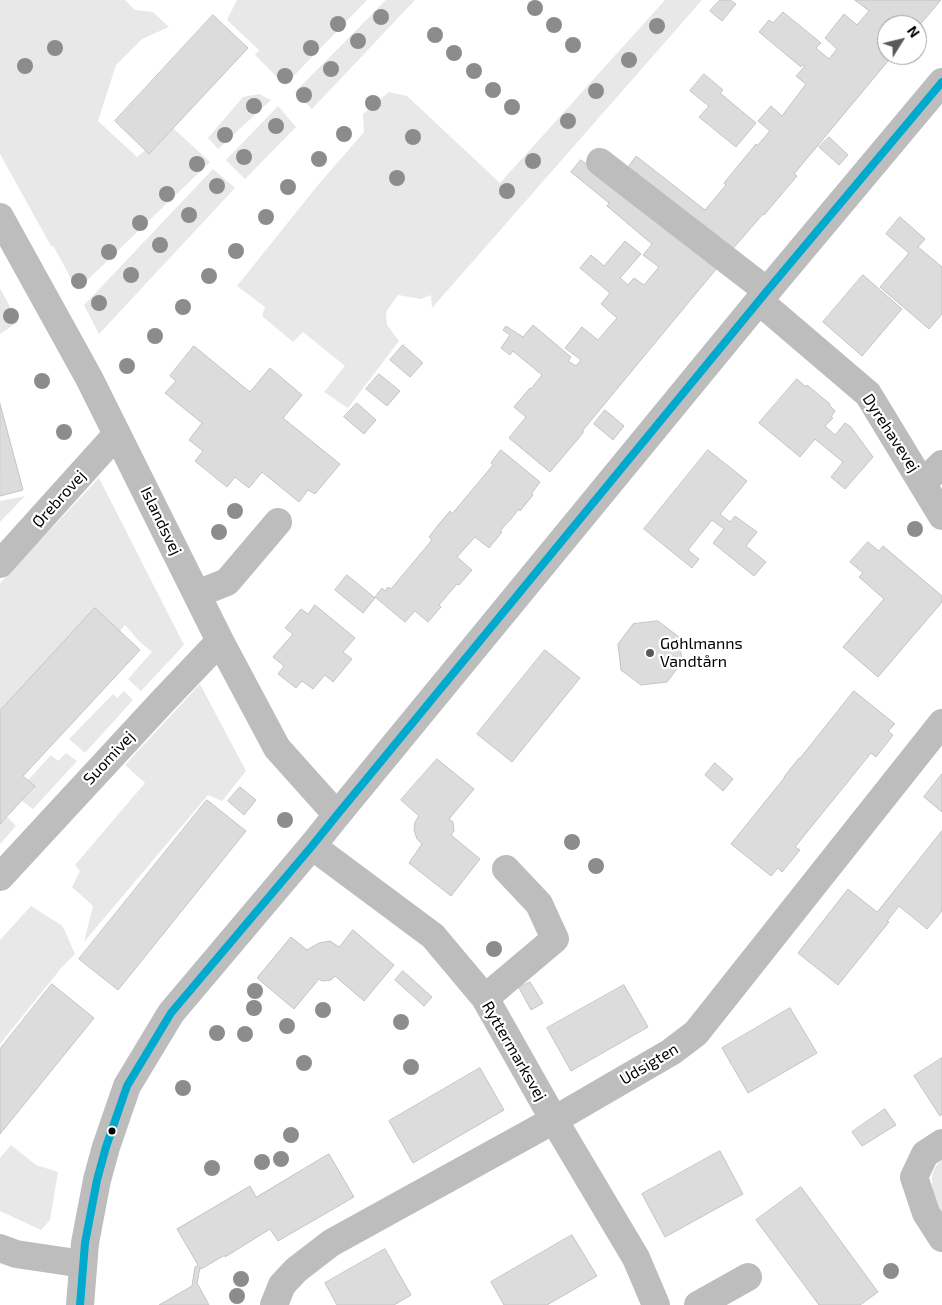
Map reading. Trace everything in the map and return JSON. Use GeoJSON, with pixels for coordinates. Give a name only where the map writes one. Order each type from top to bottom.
{"type":"FeatureCollection","features":[{"type":"Feature","properties":{"kind":"street"},"geometry":{"type":"LineString","coordinates":[[80,1305],[85,1243],[97,1180],[106,1147],[127,1086],[171,1013],[312,846],[763,296],[942,82]]}},
{"type":"Feature","properties":{"kind":"street","name":"Dyrehavevej"},"geometry":{"type":"LineString","coordinates":[[600,162],[763,296],[868,394],[942,516]]}},
{"type":"Feature","properties":{"kind":"street","name":"Islandsvej"},"geometry":{"type":"LineString","coordinates":[[0,217],[89,378],[220,641],[277,748],[337,815]]}},
{"type":"Feature","properties":{"kind":"street","name":"Ørebrovej"},"geometry":{"type":"LineString","coordinates":[[0,564],[117,434]]}},
{"type":"Feature","properties":{"kind":"street"},"geometry":{"type":"LineString","coordinates":[[923,483],[942,464]]}},
{"type":"Feature","properties":{"kind":"street"},"geometry":{"type":"LineString","coordinates":[[197,594],[227,582],[278,522]]}},
{"type":"Feature","properties":{"kind":"street","name":"Suomivej"},"geometry":{"type":"LineString","coordinates":[[0,877],[160,702],[220,641]]}},
{"type":"Feature","properties":{"kind":"street","name":"Udsigten"},"geometry":{"type":"LineString","coordinates":[[274,1305],[282,1285],[296,1270],[331,1243],[554,1120],[671,1052],[696,1033],[942,723]]}},
{"type":"Feature","properties":{"kind":"street","name":"Ryttermarksvej"},"geometry":{"type":"LineString","coordinates":[[312,846],[433,936],[485,998],[554,1120],[636,1258],[656,1305]]}},
{"type":"Feature","properties":{"kind":"street"},"geometry":{"type":"LineString","coordinates":[[485,998],[555,939],[539,904],[506,870]]}},
{"type":"Feature","properties":{"kind":"street"},"geometry":{"type":"LineString","coordinates":[[942,1143],[926,1154],[914,1177],[926,1213],[942,1238]]}},
{"type":"Feature","properties":{"kind":"street"},"geometry":{"type":"LineString","coordinates":[[0,1248],[16,1254],[83,1264]]}},
{"type":"Feature","properties":{"kind":"street"},"geometry":{"type":"LineString","coordinates":[[698,1305],[748,1277]]}},
{"type":"Feature","properties":{"kind":"shaded area"},"geometry":{"type":"Polygon","coordinates":[[[0,0],[125,0],[135,10],[153,12],[169,27],[142,39],[116,65],[98,121],[137,157],[145,150],[149,154],[173,128],[210,162],[77,290],[0,154],[0,0]]]}},
{"type":"Feature","properties":{"kind":"shaded area"},"geometry":{"type":"Polygon","coordinates":[[[237,0],[367,0],[285,85],[255,55],[259,50],[227,20],[237,0]]]}},
{"type":"Feature","properties":{"kind":"shaded area"},"geometry":{"type":"Polygon","coordinates":[[[386,0],[415,0],[312,109],[295,92],[386,0]]]}},
{"type":"Feature","properties":{"kind":"shaded area"},"geometry":{"type":"Polygon","coordinates":[[[665,0],[702,0],[432,308],[431,295],[421,299],[398,295],[386,312],[387,325],[399,341],[348,408],[324,392],[345,366],[303,332],[293,342],[262,316],[265,307],[237,286],[318,185],[364,132],[363,114],[389,92],[407,96],[500,183],[665,0]]]}},
{"type":"Feature","properties":{"kind":"shaded area"},"geometry":{"type":"Polygon","coordinates":[[[259,94],[271,100],[218,149],[208,138],[243,97],[259,94]]]}},
{"type":"Feature","properties":{"kind":"shaded area"},"geometry":{"type":"Polygon","coordinates":[[[278,106],[296,127],[245,179],[226,160],[278,106]]]}},
{"type":"Feature","properties":{"kind":"shaded area"},"geometry":{"type":"Polygon","coordinates":[[[213,169],[235,188],[99,334],[84,305],[213,169]]]}},
{"type":"Feature","properties":{"kind":"shaded area"},"geometry":{"type":"Polygon","coordinates":[[[0,288],[18,322],[0,334],[0,288]]]}},
{"type":"Feature","properties":{"kind":"shaded area"},"geometry":{"type":"Polygon","coordinates":[[[99,478],[184,645],[141,691],[128,679],[152,652],[125,625],[120,631],[0,711],[0,583],[99,478]]]}},
{"type":"Feature","properties":{"kind":"shaded area"},"geometry":{"type":"Polygon","coordinates":[[[25,496],[0,522],[0,501],[25,496]]]}},
{"type":"Feature","properties":{"kind":"shaded area"},"geometry":{"type":"Polygon","coordinates":[[[200,684],[246,771],[222,801],[208,795],[84,942],[93,906],[72,887],[80,871],[75,865],[145,783],[125,765],[200,684]]]}},
{"type":"Feature","properties":{"kind":"shaded area"},"geometry":{"type":"Polygon","coordinates":[[[124,691],[133,700],[85,753],[69,739],[113,694],[117,698],[124,691]]]}},
{"type":"Feature","properties":{"kind":"shaded area"},"geometry":{"type":"Polygon","coordinates":[[[66,753],[77,761],[33,809],[22,801],[35,786],[28,780],[51,755],[58,761],[66,753]]]}},
{"type":"Feature","properties":{"kind":"shaded area"},"geometry":{"type":"Polygon","coordinates":[[[7,817],[16,826],[0,844],[0,824],[7,817]]]}},
{"type":"Feature","properties":{"kind":"shaded area"},"geometry":{"type":"Polygon","coordinates":[[[31,906],[61,925],[75,954],[62,967],[0,1044],[0,940],[31,906]]]}},
{"type":"Feature","properties":{"kind":"shaded area"},"geometry":{"type":"Polygon","coordinates":[[[11,1145],[36,1165],[58,1172],[50,1220],[41,1230],[0,1211],[0,1158],[11,1145]]]}},
{"type":"Feature","properties":{"kind":"shaded area"},"geometry":{"type":"Polygon","coordinates":[[[942,1160],[942,1213],[934,1193],[932,1178],[937,1165],[942,1160]]]}},
{"type":"Feature","properties":{"kind":"building"},"geometry":{"type":"Polygon","coordinates":[[[720,0],[730,0],[736,4],[722,21],[710,11],[720,0]]]}},
{"type":"Feature","properties":{"kind":"building"},"geometry":{"type":"Polygon","coordinates":[[[855,0],[941,0],[927,16],[877,15],[877,65],[885,65],[794,174],[797,176],[730,252],[626,170],[636,156],[705,210],[756,144],[757,146],[770,131],[758,121],[771,106],[782,116],[806,84],[796,76],[805,66],[801,67],[759,32],[769,20],[773,23],[783,12],[821,43],[816,48],[829,59],[837,49],[825,38],[844,14],[857,25],[869,11],[855,0]]]}},
{"type":"Feature","properties":{"kind":"building"},"geometry":{"type":"Polygon","coordinates":[[[213,15],[248,48],[149,154],[115,121],[213,15]]]}},
{"type":"Feature","properties":{"kind":"building"},"geometry":{"type":"Polygon","coordinates":[[[704,74],[723,90],[720,93],[756,123],[736,147],[699,117],[709,106],[690,91],[704,74]]]}},
{"type":"Feature","properties":{"kind":"building"},"geometry":{"type":"Polygon","coordinates":[[[829,137],[848,155],[839,165],[819,147],[829,137]]]}},
{"type":"Feature","properties":{"kind":"building"},"geometry":{"type":"Polygon","coordinates":[[[581,160],[717,268],[550,472],[509,438],[526,417],[514,407],[542,375],[513,351],[510,355],[501,348],[510,335],[503,330],[506,326],[523,337],[533,325],[571,357],[568,361],[576,366],[581,360],[565,348],[582,327],[598,340],[617,318],[601,304],[610,293],[580,268],[591,255],[604,266],[625,241],[641,254],[620,278],[628,285],[634,278],[644,285],[659,267],[643,255],[652,244],[607,206],[609,203],[571,172],[581,160]]]}},
{"type":"Feature","properties":{"kind":"building"},"geometry":{"type":"Polygon","coordinates":[[[900,217],[925,239],[918,247],[942,267],[942,314],[929,329],[880,287],[909,253],[886,234],[900,217]]]}},
{"type":"Feature","properties":{"kind":"building"},"geometry":{"type":"Polygon","coordinates":[[[863,275],[902,309],[862,356],[823,322],[863,275]]]}},
{"type":"Feature","properties":{"kind":"building"},"geometry":{"type":"Polygon","coordinates":[[[403,345],[423,363],[410,377],[390,360],[403,345]]]}},
{"type":"Feature","properties":{"kind":"building"},"geometry":{"type":"Polygon","coordinates":[[[194,346],[250,392],[270,368],[302,395],[283,418],[340,464],[315,494],[308,490],[299,502],[262,472],[249,488],[235,477],[227,487],[195,461],[203,451],[189,440],[202,423],[165,393],[176,381],[170,376],[194,346]]]}},
{"type":"Feature","properties":{"kind":"building"},"geometry":{"type":"Polygon","coordinates":[[[379,374],[400,391],[387,406],[366,389],[379,374]]]}},
{"type":"Feature","properties":{"kind":"building"},"geometry":{"type":"Polygon","coordinates":[[[797,379],[830,404],[835,411],[831,417],[833,418],[825,426],[835,435],[845,423],[851,427],[873,457],[845,489],[831,477],[843,462],[815,439],[800,457],[759,423],[797,379]]]}},
{"type":"Feature","properties":{"kind":"building"},"geometry":{"type":"Polygon","coordinates":[[[357,403],[376,420],[364,434],[344,417],[357,403]]]}},
{"type":"Feature","properties":{"kind":"building"},"geometry":{"type":"Polygon","coordinates":[[[0,404],[23,490],[0,496],[0,404]]]}},
{"type":"Feature","properties":{"kind":"building"},"geometry":{"type":"Polygon","coordinates":[[[605,410],[624,426],[613,440],[594,424],[605,410]]]}},
{"type":"Feature","properties":{"kind":"building"},"geometry":{"type":"Polygon","coordinates":[[[501,450],[540,482],[532,493],[533,495],[500,531],[502,532],[489,548],[475,537],[457,557],[472,570],[439,605],[441,607],[428,622],[415,611],[405,622],[375,597],[382,588],[385,591],[388,587],[391,589],[432,540],[429,537],[439,524],[450,511],[452,514],[493,465],[491,463],[501,450]]]}},
{"type":"Feature","properties":{"kind":"building"},"geometry":{"type":"Polygon","coordinates":[[[708,450],[747,481],[720,514],[730,522],[735,516],[757,532],[746,546],[766,562],[754,576],[713,543],[724,529],[712,520],[688,550],[699,559],[692,568],[644,529],[708,450]]]}},
{"type":"Feature","properties":{"kind":"building"},"geometry":{"type":"Polygon","coordinates":[[[868,542],[879,551],[883,546],[942,596],[942,602],[878,677],[843,647],[884,599],[859,577],[863,573],[850,562],[868,542]]]}},
{"type":"Feature","properties":{"kind":"building"},"geometry":{"type":"Polygon","coordinates":[[[347,575],[375,598],[363,613],[335,590],[347,575]]]}},
{"type":"Feature","properties":{"kind":"building"},"geometry":{"type":"Polygon","coordinates":[[[315,605],[355,638],[343,652],[352,659],[333,682],[325,675],[313,689],[302,681],[296,688],[278,674],[284,666],[273,657],[293,634],[285,628],[301,609],[308,614],[315,605]]]}},
{"type":"Feature","properties":{"kind":"building"},"geometry":{"type":"Polygon","coordinates":[[[95,608],[140,650],[23,776],[35,786],[0,824],[0,711],[95,608]]]}},
{"type":"Feature","properties":{"kind":"building","name":"Gøhlmanns Vandtårn"},"geometry":{"type":"Polygon","coordinates":[[[658,621],[679,637],[682,662],[667,682],[641,685],[621,670],[618,644],[633,624],[658,621]]]}},
{"type":"Feature","properties":{"kind":"building"},"geometry":{"type":"Polygon","coordinates":[[[545,650],[580,678],[512,762],[477,734],[545,650]]]}},
{"type":"Feature","properties":{"kind":"building"},"geometry":{"type":"Polygon","coordinates":[[[854,691],[895,724],[888,731],[893,735],[876,757],[871,753],[795,847],[800,850],[782,872],[778,868],[771,876],[731,844],[854,691]]]}},
{"type":"Feature","properties":{"kind":"building"},"geometry":{"type":"Polygon","coordinates":[[[437,759],[474,789],[449,819],[453,822],[454,831],[451,835],[480,859],[451,896],[409,863],[422,844],[417,839],[414,830],[415,822],[419,816],[401,800],[437,759]]]}},
{"type":"Feature","properties":{"kind":"building"},"geometry":{"type":"Polygon","coordinates":[[[715,763],[733,779],[723,791],[705,775],[715,763]]]}},
{"type":"Feature","properties":{"kind":"building"},"geometry":{"type":"Polygon","coordinates":[[[942,774],[942,812],[924,797],[942,774]]]}},
{"type":"Feature","properties":{"kind":"building"},"geometry":{"type":"Polygon","coordinates":[[[240,787],[256,800],[244,815],[228,801],[240,787]]]}},
{"type":"Feature","properties":{"kind":"building"},"geometry":{"type":"Polygon","coordinates":[[[207,800],[246,831],[118,990],[79,959],[207,800]]]}},
{"type":"Feature","properties":{"kind":"building"},"geometry":{"type":"Polygon","coordinates":[[[942,831],[942,911],[927,929],[899,906],[887,921],[889,922],[838,985],[798,953],[848,889],[877,912],[942,831]]]}},
{"type":"Feature","properties":{"kind":"building"},"geometry":{"type":"Polygon","coordinates":[[[353,930],[394,965],[364,1001],[335,976],[331,980],[322,981],[319,979],[294,1009],[257,978],[291,937],[307,950],[319,943],[330,941],[339,947],[353,930]]]}},
{"type":"Feature","properties":{"kind":"building"},"geometry":{"type":"Polygon","coordinates":[[[403,971],[432,997],[424,1006],[395,980],[403,971]]]}},
{"type":"Feature","properties":{"kind":"building"},"geometry":{"type":"Polygon","coordinates":[[[530,982],[543,1003],[531,1010],[519,988],[530,982]]]}},
{"type":"Feature","properties":{"kind":"building"},"geometry":{"type":"Polygon","coordinates":[[[52,984],[94,1018],[0,1134],[0,1049],[52,984]]]}},
{"type":"Feature","properties":{"kind":"building"},"geometry":{"type":"Polygon","coordinates":[[[624,985],[648,1027],[571,1071],[547,1028],[624,985]]]}},
{"type":"Feature","properties":{"kind":"building"},"geometry":{"type":"Polygon","coordinates":[[[790,1008],[817,1053],[748,1093],[722,1048],[790,1008]]]}},
{"type":"Feature","properties":{"kind":"building"},"geometry":{"type":"Polygon","coordinates":[[[942,1058],[942,1114],[940,1116],[914,1076],[942,1058]]]}},
{"type":"Feature","properties":{"kind":"building"},"geometry":{"type":"Polygon","coordinates":[[[480,1068],[504,1110],[413,1163],[389,1121],[480,1068]]]}},
{"type":"Feature","properties":{"kind":"building"},"geometry":{"type":"Polygon","coordinates":[[[885,1109],[896,1125],[862,1146],[852,1132],[885,1109]]]}},
{"type":"Feature","properties":{"kind":"building"},"geometry":{"type":"Polygon","coordinates":[[[720,1151],[743,1194],[665,1237],[642,1194],[720,1151]]]}},
{"type":"Feature","properties":{"kind":"building"},"geometry":{"type":"Polygon","coordinates":[[[329,1154],[354,1197],[278,1241],[270,1229],[225,1257],[225,1255],[201,1269],[200,1267],[197,1283],[209,1305],[159,1305],[192,1286],[195,1267],[198,1265],[177,1229],[250,1186],[256,1197],[329,1154]]]}},
{"type":"Feature","properties":{"kind":"building"},"geometry":{"type":"Polygon","coordinates":[[[801,1187],[878,1292],[860,1305],[819,1305],[756,1220],[801,1187]]]}},
{"type":"Feature","properties":{"kind":"building"},"geometry":{"type":"Polygon","coordinates":[[[572,1235],[597,1276],[547,1305],[504,1305],[491,1282],[572,1235]]]}},
{"type":"Feature","properties":{"kind":"building"},"geometry":{"type":"Polygon","coordinates":[[[385,1249],[411,1295],[394,1305],[337,1305],[325,1283],[385,1249]]]}},
{"type":"Feature","properties":{"kind":"transit line"},"geometry":{"type":"LineString","coordinates":[[80,1305],[85,1243],[97,1180],[106,1147],[127,1086],[171,1013],[312,846],[767,291],[942,82]]}},
{"type":"Feature","properties":{"kind":"place","name":"Gøhlmanns Vandtårn"},"geometry":{"type":"Point","coordinates":[650,653]}}]}
